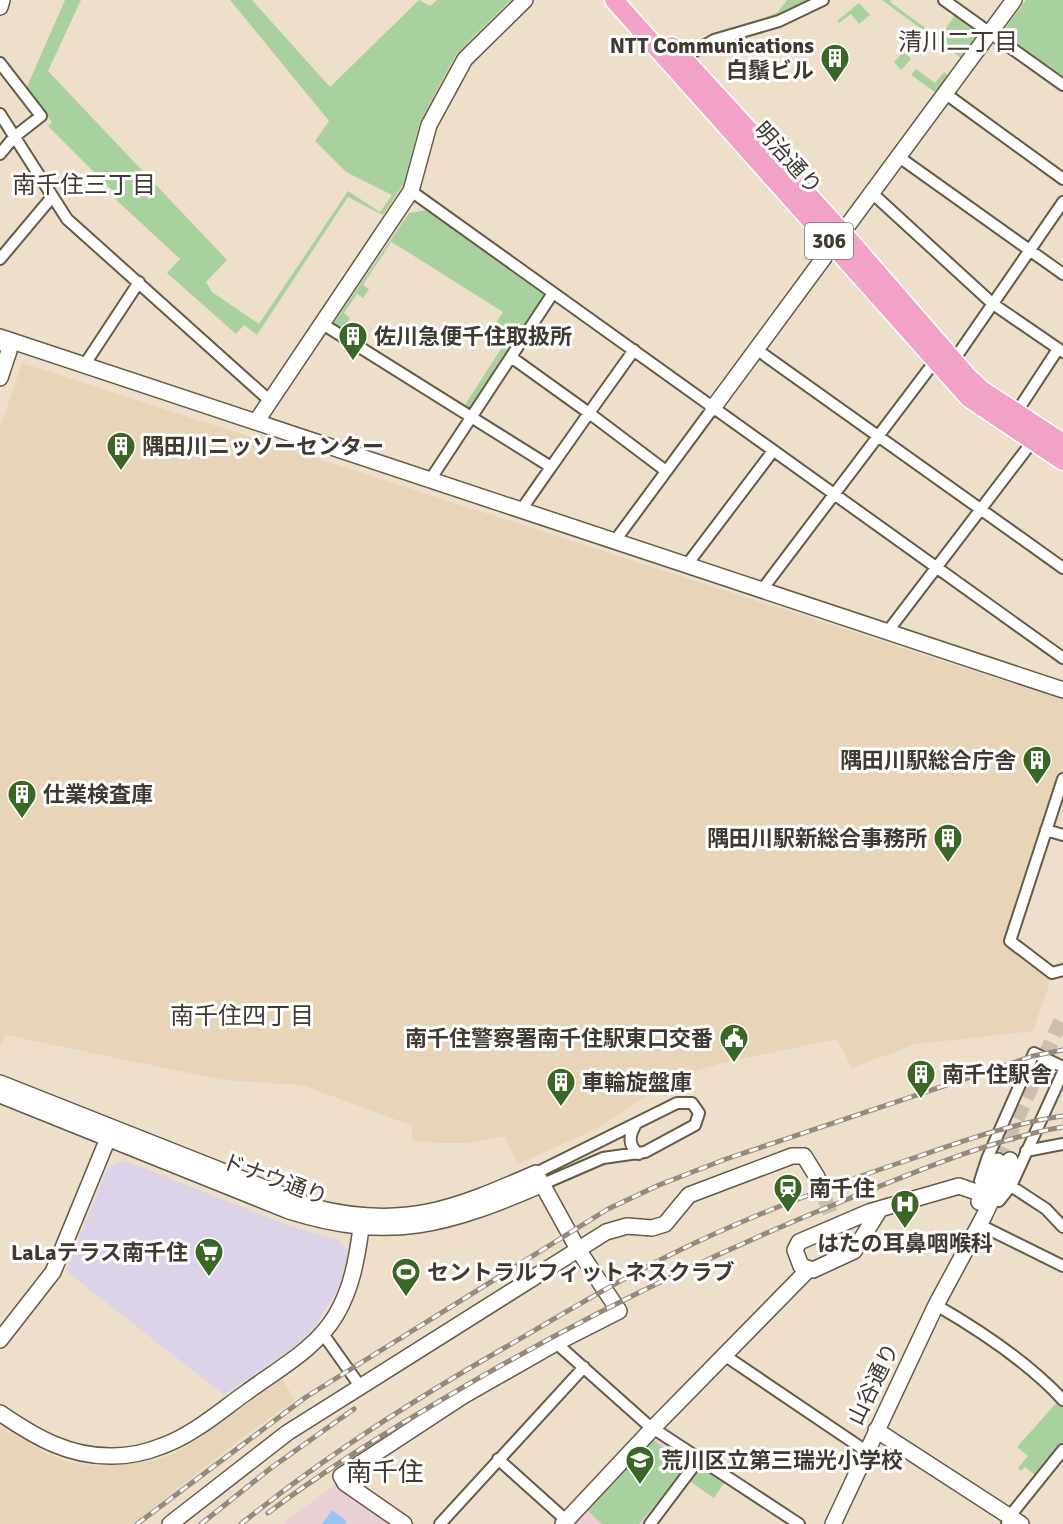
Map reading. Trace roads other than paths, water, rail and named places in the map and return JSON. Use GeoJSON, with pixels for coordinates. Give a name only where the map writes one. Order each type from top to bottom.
{"type":"FeatureCollection","features":[{"type":"Feature","properties":{"kind":"main road","name":"明治通り"},"geometry":{"type":"LineString","coordinates":[[614,0],[982,390],[1016,413],[1063,461]]}},
{"type":"Feature","properties":{"kind":"main road","name":"明治通り"},"geometry":{"type":"LineString","coordinates":[[630,0],[683,58],[838,239],[935,361],[969,398],[1037,435],[1063,443]]}},
{"type":"Feature","properties":{"kind":"street"},"geometry":{"type":"LineString","coordinates":[[0,7],[2,0]]}},
{"type":"Feature","properties":{"kind":"street"},"geometry":{"type":"LineString","coordinates":[[256,422],[411,191],[429,125],[465,59],[525,0]]}},
{"type":"Feature","properties":{"kind":"street"},"geometry":{"type":"LineString","coordinates":[[683,58],[714,40],[779,21],[823,0]]}},
{"type":"Feature","properties":{"kind":"street"},"geometry":{"type":"LineString","coordinates":[[944,0],[1063,85]]}},
{"type":"Feature","properties":{"kind":"street"},"geometry":{"type":"LineString","coordinates":[[614,542],[1014,0]]}},
{"type":"Feature","properties":{"kind":"street"},"geometry":{"type":"LineString","coordinates":[[0,63],[41,116],[14,137],[0,154]]}},
{"type":"Feature","properties":{"kind":"street"},"geometry":{"type":"LineString","coordinates":[[946,94],[1063,179]]}},
{"type":"Feature","properties":{"kind":"street"},"geometry":{"type":"LineString","coordinates":[[0,114],[67,219],[269,400]]}},
{"type":"Feature","properties":{"kind":"street"},"geometry":{"type":"LineString","coordinates":[[899,157],[1063,274]]}},
{"type":"Feature","properties":{"kind":"street"},"geometry":{"type":"LineString","coordinates":[[411,191],[1063,658]]}},
{"type":"Feature","properties":{"kind":"street"},"geometry":{"type":"LineString","coordinates":[[872,193],[993,304],[1061,351],[1016,413]]}},
{"type":"Feature","properties":{"kind":"street"},"geometry":{"type":"LineString","coordinates":[[0,259],[52,197]]}},
{"type":"Feature","properties":{"kind":"street"},"geometry":{"type":"LineString","coordinates":[[954,360],[1063,202]]}},
{"type":"Feature","properties":{"kind":"street"},"geometry":{"type":"LineString","coordinates":[[85,364],[139,282]]}},
{"type":"Feature","properties":{"kind":"street"},"geometry":{"type":"LineString","coordinates":[[430,480],[554,293]]}},
{"type":"Feature","properties":{"kind":"street"},"geometry":{"type":"LineString","coordinates":[[321,323],[473,416],[551,468]]}},
{"type":"Feature","properties":{"kind":"street"},"geometry":{"type":"LineString","coordinates":[[2,340],[85,364],[1063,690]]}},
{"type":"Feature","properties":{"kind":"street"},"geometry":{"type":"LineString","coordinates":[[0,378],[9,351],[2,340]]}},
{"type":"Feature","properties":{"kind":"street"},"geometry":{"type":"LineString","coordinates":[[756,349],[1063,568]]}},
{"type":"Feature","properties":{"kind":"street"},"geometry":{"type":"LineString","coordinates":[[521,510],[634,350]]}},
{"type":"Feature","properties":{"kind":"street"},"geometry":{"type":"LineString","coordinates":[[511,357],[666,471]]}},
{"type":"Feature","properties":{"kind":"street"},"geometry":{"type":"LineString","coordinates":[[761,591],[935,361]]}},
{"type":"Feature","properties":{"kind":"street"},"geometry":{"type":"LineString","coordinates":[[888,631],[1037,435]]}},
{"type":"Feature","properties":{"kind":"street"},"geometry":{"type":"LineString","coordinates":[[686,566],[773,451]]}},
{"type":"Feature","properties":{"kind":"street"},"geometry":{"type":"LineString","coordinates":[[1063,779],[1010,941],[1052,973],[1063,970]]}},
{"type":"Feature","properties":{"kind":"street"},"geometry":{"type":"LineString","coordinates":[[1046,830],[1063,835]]}},
{"type":"Feature","properties":{"kind":"street"},"geometry":{"type":"LineString","coordinates":[[988,1196],[980,1181],[1034,1053],[1063,1067]]}},
{"type":"Feature","properties":{"kind":"street"},"geometry":{"type":"LineString","coordinates":[[808,1270],[801,1266],[796,1255],[796,1245],[833,1220],[959,1186],[999,1201],[1011,1186],[1063,1072]]}},
{"type":"Feature","properties":{"kind":"street","name":"ドナウ通り"},"geometry":{"type":"LineString","coordinates":[[0,1083],[110,1134],[289,1211],[335,1224],[361,1228],[402,1228],[439,1223],[478,1211],[539,1179]]}},
{"type":"Feature","properties":{"kind":"street","name":"ドナウ通り"},"geometry":{"type":"LineString","coordinates":[[0,1095],[313,1208],[362,1217],[400,1217],[441,1211],[539,1179]]}},
{"type":"Feature","properties":{"kind":"street"},"geometry":{"type":"LineString","coordinates":[[682,1102],[692,1103],[699,1113],[699,1120],[691,1129],[639,1154],[603,1158],[539,1179],[682,1102]]}},
{"type":"Feature","properties":{"kind":"street"},"geometry":{"type":"LineString","coordinates":[[635,1126],[630,1139],[634,1150],[639,1154]]}},
{"type":"Feature","properties":{"kind":"street"},"geometry":{"type":"LineString","coordinates":[[0,1340],[53,1272],[110,1134]]}},
{"type":"Feature","properties":{"kind":"street"},"geometry":{"type":"LineString","coordinates":[[1026,1151],[1063,1144]]}},
{"type":"Feature","properties":{"kind":"street"},"geometry":{"type":"LineString","coordinates":[[170,1524],[287,1433],[612,1229],[627,1226],[652,1228],[665,1224],[689,1196],[792,1156],[804,1156],[817,1177]]}},
{"type":"Feature","properties":{"kind":"street","name":"山谷通り"},"geometry":{"type":"LineString","coordinates":[[833,1524],[1004,1161]]}},
{"type":"Feature","properties":{"kind":"street"},"geometry":{"type":"LineString","coordinates":[[404,1524],[345,1483],[341,1476],[424,1420],[556,1342],[619,1311],[579,1251],[539,1179]]}},
{"type":"Feature","properties":{"kind":"street"},"geometry":{"type":"LineString","coordinates":[[1011,1186],[1046,1209],[1063,1227]]}},
{"type":"Feature","properties":{"kind":"street","name":"山谷通り"},"geometry":{"type":"LineString","coordinates":[[938,1301],[980,1225],[988,1196]]}},
{"type":"Feature","properties":{"kind":"street"},"geometry":{"type":"LineString","coordinates":[[498,1459],[565,1522],[653,1428],[808,1270],[844,1258],[854,1251],[880,1209]]}},
{"type":"Feature","properties":{"kind":"street"},"geometry":{"type":"LineString","coordinates":[[980,1225],[1063,1266]]}},
{"type":"Feature","properties":{"kind":"street"},"geometry":{"type":"LineString","coordinates":[[0,1413],[41,1440],[75,1452],[114,1456],[146,1451],[189,1433],[303,1353],[323,1334],[337,1314],[352,1280],[361,1228]]}},
{"type":"Feature","properties":{"kind":"street"},"geometry":{"type":"LineString","coordinates":[[938,1301],[1044,1379],[1063,1400]]}},
{"type":"Feature","properties":{"kind":"street"},"geometry":{"type":"LineString","coordinates":[[323,1334],[360,1386]]}},
{"type":"Feature","properties":{"kind":"street"},"geometry":{"type":"LineString","coordinates":[[556,1342],[653,1428],[799,1524]]}},
{"type":"Feature","properties":{"kind":"street"},"geometry":{"type":"LineString","coordinates":[[724,1355],[866,1451]]}},
{"type":"Feature","properties":{"kind":"street"},"geometry":{"type":"LineString","coordinates":[[440,1524],[584,1367]]}},
{"type":"Feature","properties":{"kind":"street"},"geometry":{"type":"LineString","coordinates":[[876,1430],[1013,1521],[1063,1450]]}},
{"type":"Feature","properties":{"kind":"street"},"geometry":{"type":"LineString","coordinates":[[650,1524],[699,1460]]}},
{"type":"Feature","properties":{"kind":"water"},"geometry":{"type":"Polygon","coordinates":[[[332,1510],[347,1521],[345,1524],[322,1524],[332,1510]]]}},
{"type":"Feature","properties":{"kind":"tunnel"},"geometry":{"type":"LineString","coordinates":[[998,1161],[1063,1016]]}},
{"type":"Feature","properties":{"kind":"tunnel"},"geometry":{"type":"LineString","coordinates":[[817,1177],[831,1215]]}},
{"type":"Feature","properties":{"kind":"railway"},"geometry":{"type":"LineString","coordinates":[[137,1524],[306,1397],[608,1209],[659,1185],[726,1159],[1033,1056],[1063,1050]]}},
{"type":"Feature","properties":{"kind":"railway"},"geometry":{"type":"LineString","coordinates":[[241,1524],[306,1474],[407,1406],[627,1277],[675,1253],[749,1219],[850,1180],[982,1135],[1063,1116]]}},
{"type":"Feature","properties":{"kind":"railway"},"geometry":{"type":"LineString","coordinates":[[268,1513],[332,1468],[421,1412],[541,1343],[642,1291],[744,1243],[927,1167],[1008,1140],[1063,1127]]}},
{"type":"Feature","properties":{"kind":"railway"},"geometry":{"type":"LineString","coordinates":[[201,1524],[271,1468],[354,1409]]}},
{"type":"Feature","properties":{"kind":"place","name":"NTT Communications 白鬚ビル"},"geometry":{"type":"Point","coordinates":[835,84]}},
{"type":"Feature","properties":{"kind":"place","name":"佐川急便千住取扱所"},"geometry":{"type":"Point","coordinates":[353,362]}},
{"type":"Feature","properties":{"kind":"place","name":"隅田川ニッソーセンター"},"geometry":{"type":"Point","coordinates":[121,472]}},
{"type":"Feature","properties":{"kind":"place","name":"隅田川駅総合庁舎"},"geometry":{"type":"Point","coordinates":[1037,786]}},
{"type":"Feature","properties":{"kind":"place","name":"仕業検査庫"},"geometry":{"type":"Point","coordinates":[22,820]}},
{"type":"Feature","properties":{"kind":"place","name":"隅田川駅新総合事務所"},"geometry":{"type":"Point","coordinates":[948,864]}},
{"type":"Feature","properties":{"kind":"place","name":"南千住警察署南千住駅東口交番"},"geometry":{"type":"Point","coordinates":[734,1064]}},
{"type":"Feature","properties":{"kind":"place","name":"南千住駅舎"},"geometry":{"type":"Point","coordinates":[921,1100]}},
{"type":"Feature","properties":{"kind":"place","name":"車輪旋盤庫"},"geometry":{"type":"Point","coordinates":[561,1108]}},
{"type":"Feature","properties":{"kind":"place","name":"南千住"},"geometry":{"type":"Point","coordinates":[788,1214]}},
{"type":"Feature","properties":{"kind":"place","name":"はたの耳鼻咽喉科"},"geometry":{"type":"Point","coordinates":[905,1230]}},
{"type":"Feature","properties":{"kind":"place","name":"LaLaテラス南千住"},"geometry":{"type":"Point","coordinates":[209,1278]}},
{"type":"Feature","properties":{"kind":"place","name":"セントラルフィットネスクラブ"},"geometry":{"type":"Point","coordinates":[406,1298]}},
{"type":"Feature","properties":{"kind":"place","name":"荒川区立第三瑞光小学校"},"geometry":{"type":"Point","coordinates":[640,1486]}},
{"type":"Feature","properties":{"kind":"district","name":"清川二丁目"},"geometry":{"type":"Point","coordinates":[958,42]}},
{"type":"Feature","properties":{"kind":"district","name":"南千住三丁目"},"geometry":{"type":"Point","coordinates":[84,185]}},
{"type":"Feature","properties":{"kind":"district","name":"南千住四丁目"},"geometry":{"type":"Point","coordinates":[242,1016]}},
{"type":"Feature","properties":{"kind":"district","name":"南千住"},"geometry":{"type":"Point","coordinates":[385,1473]}}]}
